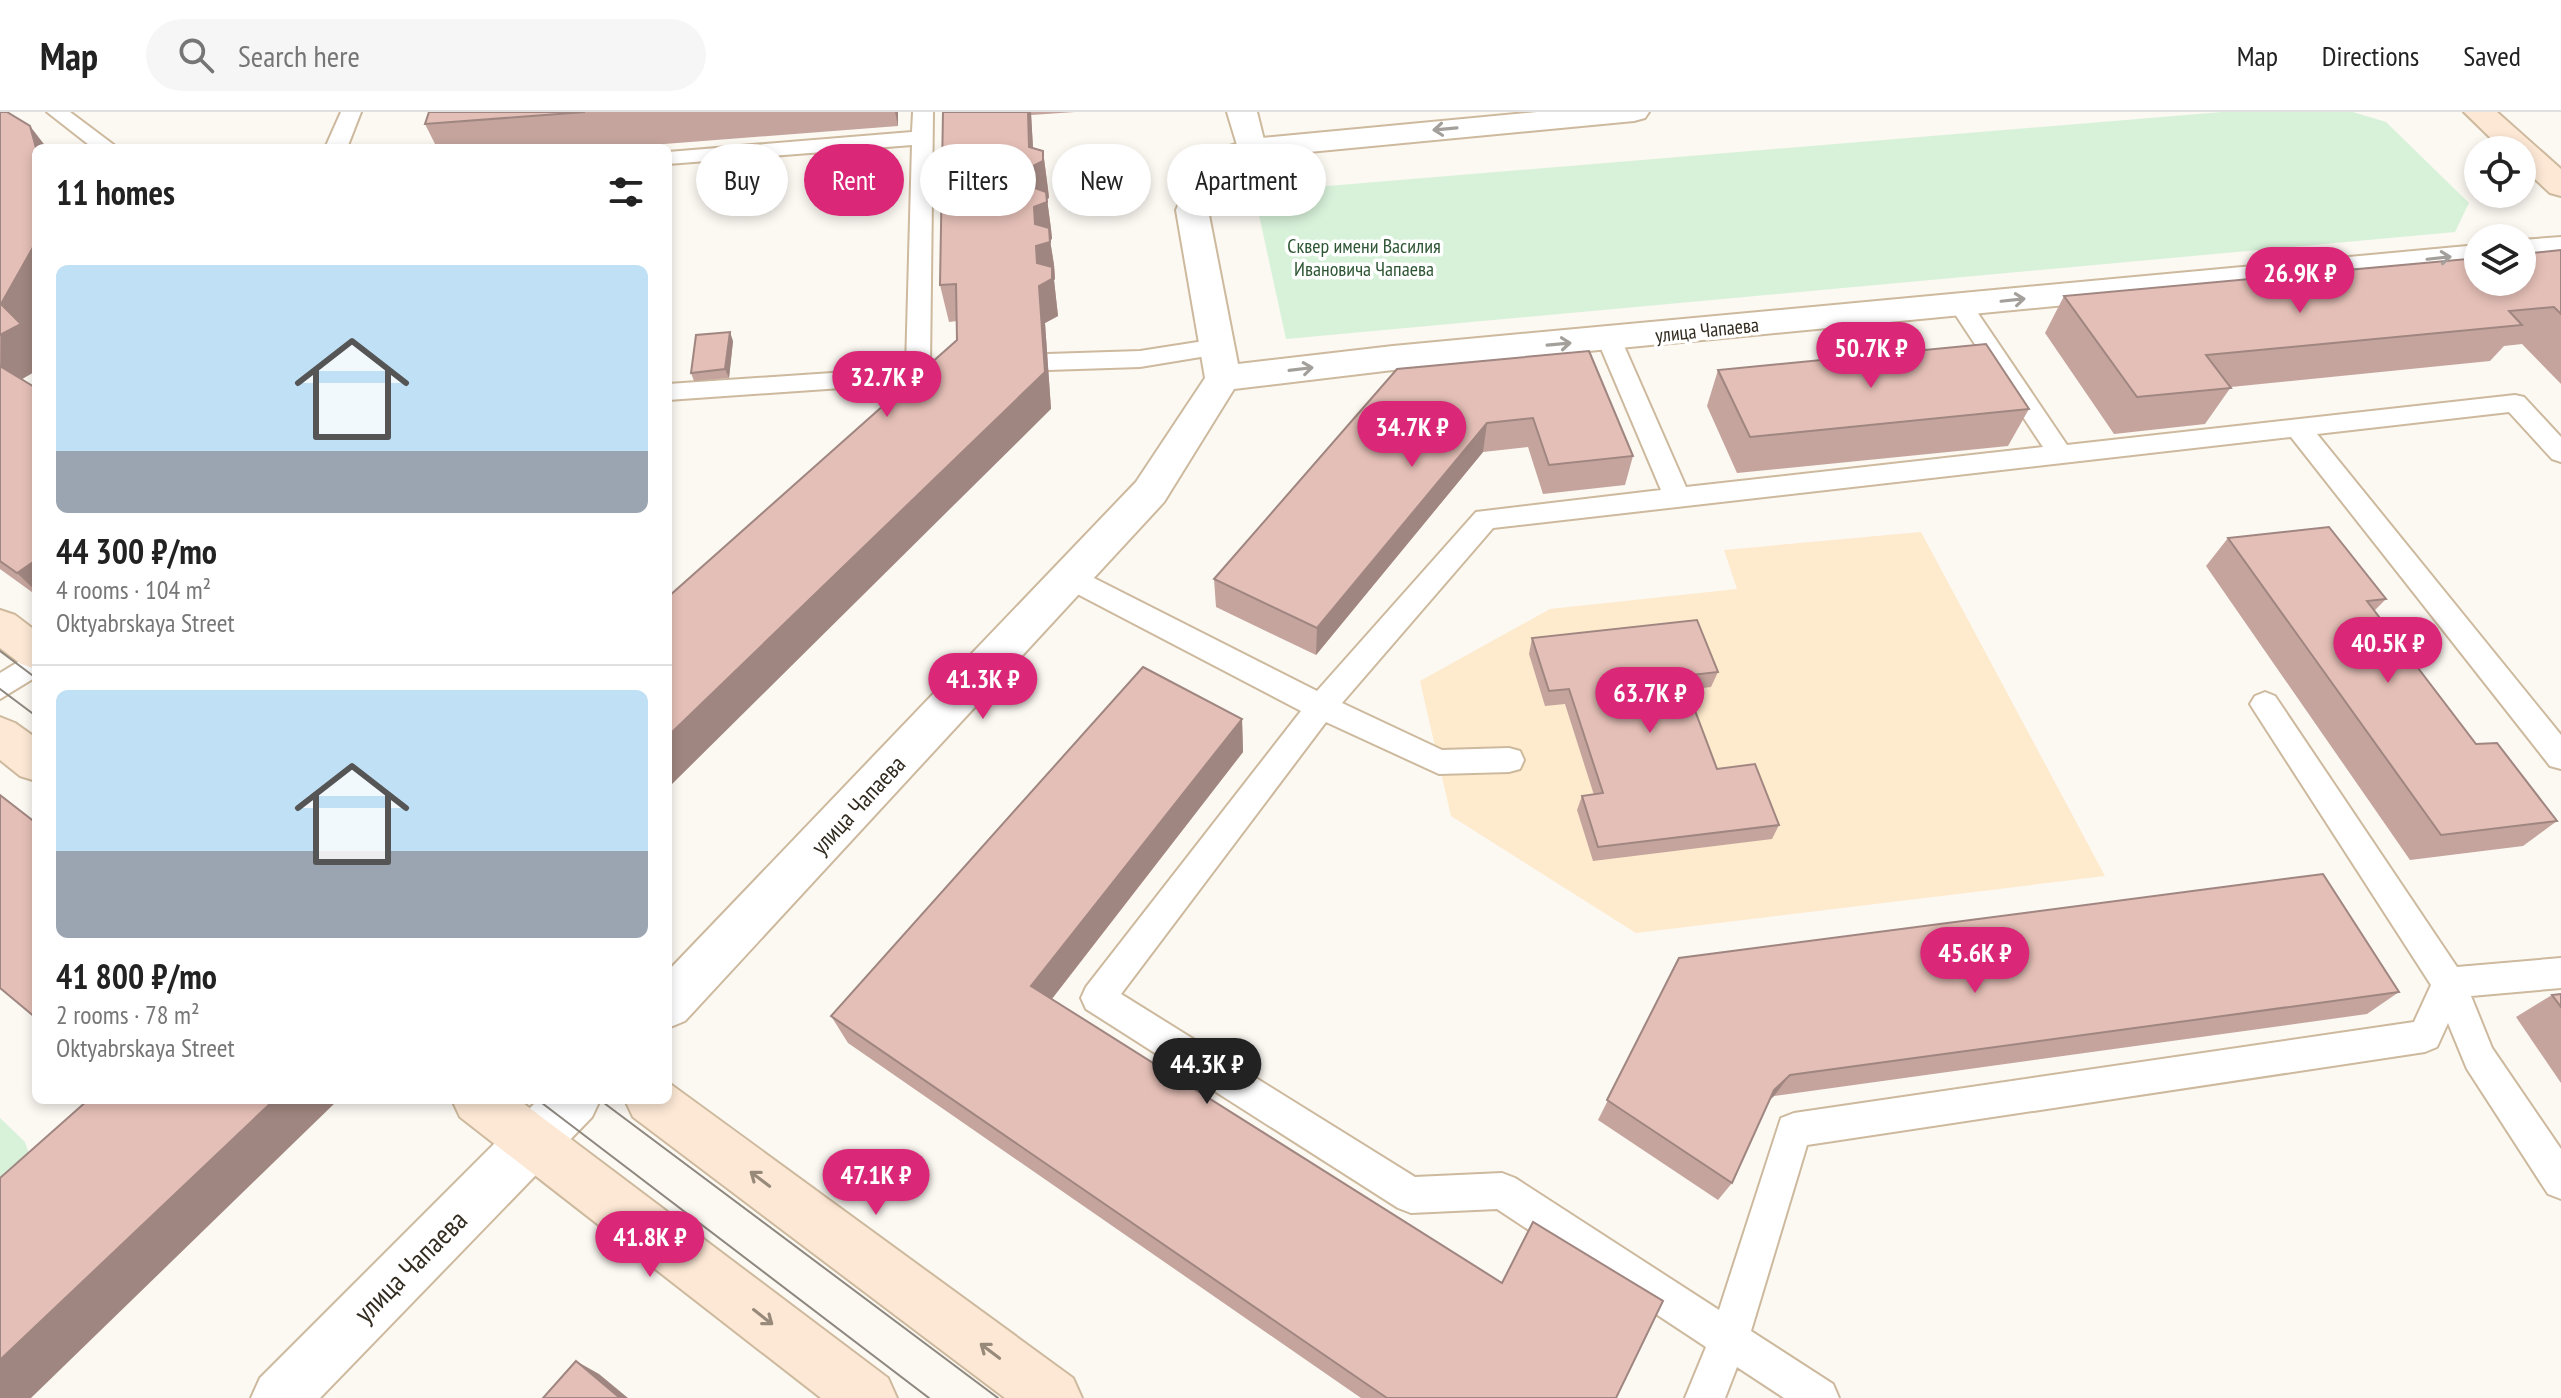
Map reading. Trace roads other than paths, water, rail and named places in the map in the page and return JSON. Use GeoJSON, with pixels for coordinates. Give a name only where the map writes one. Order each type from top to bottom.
{"type":"FeatureCollection","features":[{"type":"Feature","properties":{"kind":"main road"},"geometry":{"type":"LineString","coordinates":[[2479,112],[2506,136]]}},
{"type":"Feature","properties":{"kind":"main road"},"geometry":{"type":"LineString","coordinates":[[2536,163],[2561,186]]}},
{"type":"Feature","properties":{"kind":"main road"},"geometry":{"type":"LineString","coordinates":[[0,626],[32,650]]}},
{"type":"Feature","properties":{"kind":"main road"},"geometry":{"type":"LineString","coordinates":[[0,735],[32,760]]}},
{"type":"Feature","properties":{"kind":"main road"},"geometry":{"type":"LineString","coordinates":[[483,1104],[868,1398]]}},
{"type":"Feature","properties":{"kind":"main road"},"geometry":{"type":"LineString","coordinates":[[656,1104],[1053,1398]]}},
{"type":"Feature","properties":{"kind":"street"},"geometry":{"type":"LineString","coordinates":[[1242,112],[1250,144]]}},
{"type":"Feature","properties":{"kind":"street"},"geometry":{"type":"LineString","coordinates":[[1291,144],[1634,112]]}},
{"type":"Feature","properties":{"kind":"street"},"geometry":{"type":"LineString","coordinates":[[1193,216],[1220,363]]}},
{"type":"Feature","properties":{"kind":"street"},"geometry":{"type":"LineString","coordinates":[[2536,249],[2561,247]]}},
{"type":"Feature","properties":{"kind":"street","name":"улица Чапаева"},"geometry":{"type":"LineString","coordinates":[[672,1001],[1072,579],[1150,492],[1220,363],[1609,339],[2464,256]]}},
{"type":"Feature","properties":{"kind":"street","name":"улица Чапаева"},"geometry":{"type":"LineString","coordinates":[[280,1398],[570,1104]]}},
{"type":"Feature","properties":{"kind":"lane"},"geometry":{"type":"LineString","coordinates":[[57,112],[101,144]]}},
{"type":"Feature","properties":{"kind":"lane"},"geometry":{"type":"LineString","coordinates":[[338,144],[351,112]]}},
{"type":"Feature","properties":{"kind":"lane"},"geometry":{"type":"LineString","coordinates":[[880,425],[892,414],[918,375],[923,112]]}},
{"type":"Feature","properties":{"kind":"lane"},"geometry":{"type":"LineString","coordinates":[[672,158],[921,138]]}},
{"type":"Feature","properties":{"kind":"lane"},"geometry":{"type":"LineString","coordinates":[[1961,305],[2061,455]]}},
{"type":"Feature","properties":{"kind":"lane"},"geometry":{"type":"LineString","coordinates":[[1609,339],[1677,496]]}},
{"type":"Feature","properties":{"kind":"lane"},"geometry":{"type":"LineString","coordinates":[[1048,362],[1140,359],[1220,363]]}},
{"type":"Feature","properties":{"kind":"lane"},"geometry":{"type":"LineString","coordinates":[[672,392],[965,370]]}},
{"type":"Feature","properties":{"kind":"lane"},"geometry":{"type":"LineString","coordinates":[[1819,1398],[1502,1191],[1411,1195],[1098,998],[1321,707],[1485,519],[2515,403],[2561,453]]}},
{"type":"Feature","properties":{"kind":"lane"},"geometry":{"type":"LineString","coordinates":[[2298,428],[2561,757]]}},
{"type":"Feature","properties":{"kind":"lane"},"geometry":{"type":"LineString","coordinates":[[1072,579],[1321,707],[1439,762],[1509,760]]}},
{"type":"Feature","properties":{"kind":"lane"},"geometry":{"type":"LineString","coordinates":[[0,688],[32,665]]}},
{"type":"Feature","properties":{"kind":"lane"},"geometry":{"type":"LineString","coordinates":[[2265,704],[2449,983],[2479,1058],[2561,1181]]}},
{"type":"Feature","properties":{"kind":"lane"},"geometry":{"type":"LineString","coordinates":[[2449,983],[2561,973]]}},
{"type":"Feature","properties":{"kind":"lane"},"geometry":{"type":"LineString","coordinates":[[1705,1398],[1729,1338],[1794,1130],[2425,1036],[2449,983]]}},
{"type":"Feature","properties":{"kind":"tram line"},"geometry":{"type":"LineString","coordinates":[[0,651],[32,675]]}},
{"type":"Feature","properties":{"kind":"tram line"},"geometry":{"type":"LineString","coordinates":[[0,689],[32,713]]}},
{"type":"Feature","properties":{"kind":"tram line"},"geometry":{"type":"LineString","coordinates":[[543,1104],[929,1398]]}},
{"type":"Feature","properties":{"kind":"tram line"},"geometry":{"type":"LineString","coordinates":[[605,1104],[998,1398]]}},
{"type":"Feature","properties":{"kind":"park label","name":"Сквер имени Василия Ивановича Чапаева"},"geometry":{"type":"Point","coordinates":[1364,258]}}]}
